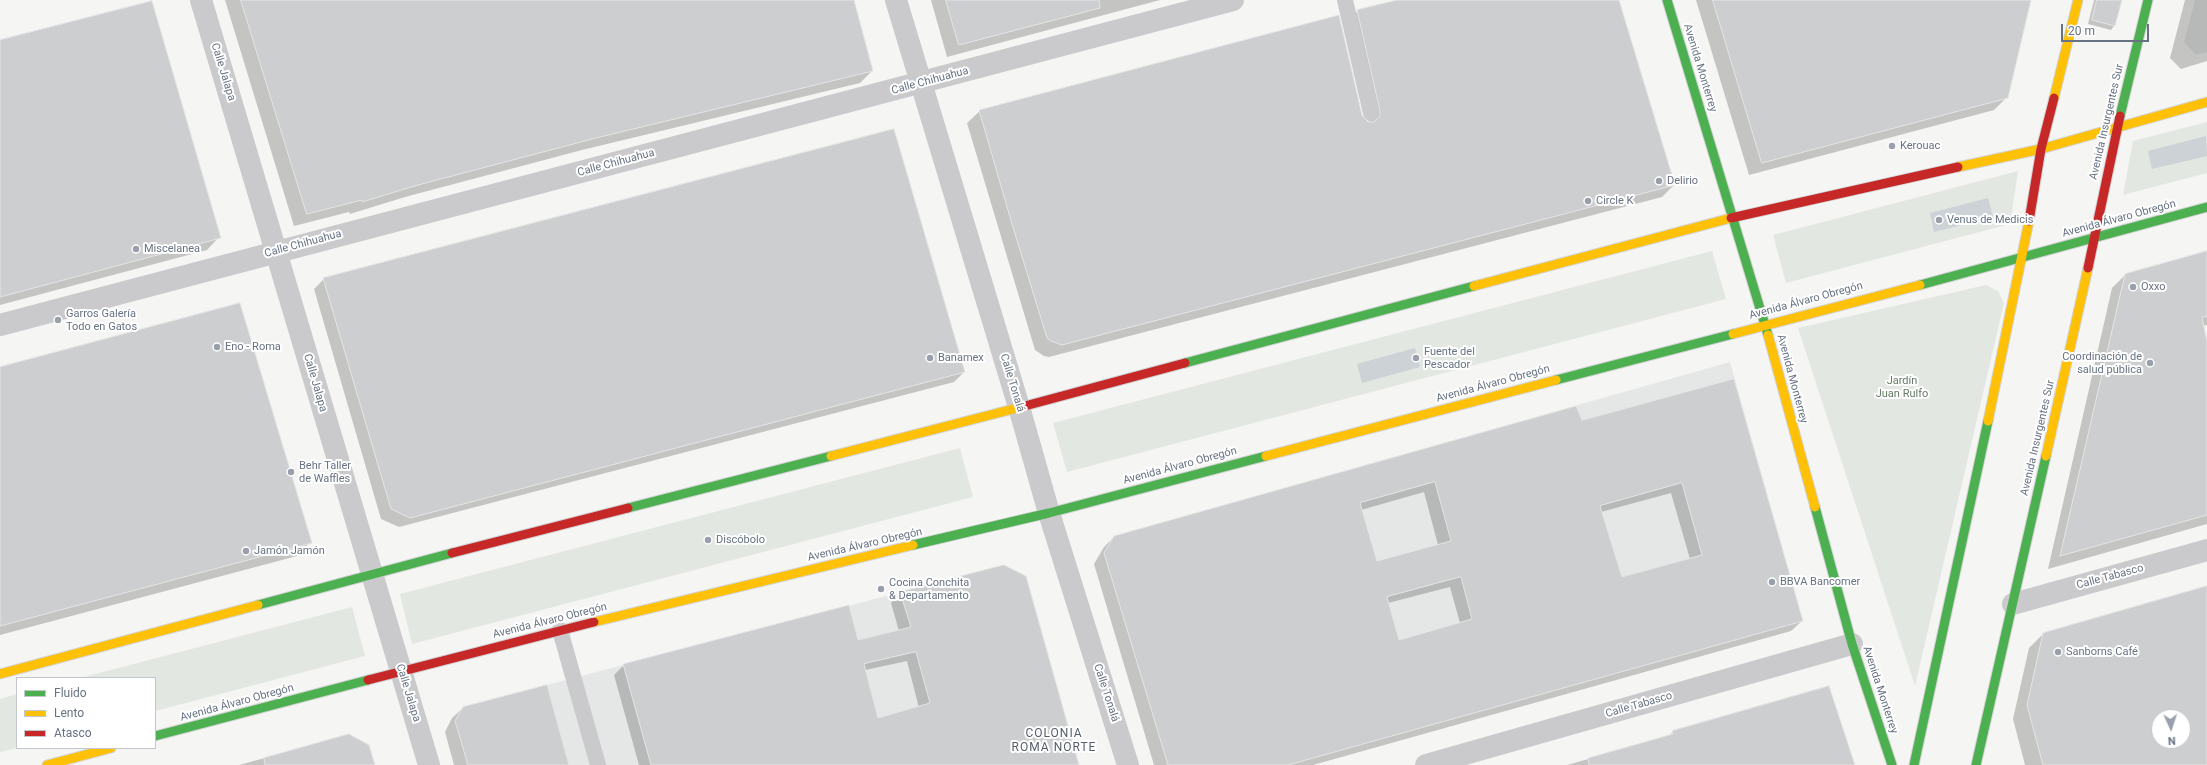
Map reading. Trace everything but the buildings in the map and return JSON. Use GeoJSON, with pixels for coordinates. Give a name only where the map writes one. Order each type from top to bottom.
{"type":"FeatureCollection","features":[{"type":"Feature","properties":{"kind":"main road","name":"Avenida Monterrey"},"geometry":{"type":"LineString","coordinates":[[1667,0],[1765,324],[1852,644],[1892,765]]}},
{"type":"Feature","properties":{"kind":"main road"},"geometry":{"type":"LineString","coordinates":[[1914,765],[2023,258],[2041,148],[2078,0]]}},
{"type":"Feature","properties":{"kind":"main road","name":"Avenida Insurgentes Sur"},"geometry":{"type":"LineString","coordinates":[[1976,765],[2095,238],[2117,128],[2148,0]]}},
{"type":"Feature","properties":{"kind":"main road"},"geometry":{"type":"LineString","coordinates":[[0,674],[372,574],[1020,406],[1733,217],[2041,148],[2207,102]]}},
{"type":"Feature","properties":{"kind":"main road","name":"Avenida Álvaro Obregón"},"geometry":{"type":"LineString","coordinates":[[156,736],[560,630],[1049,513],[1765,324],[2023,258],[2207,207]]}},
{"type":"Feature","properties":{"kind":"main road"},"geometry":{"type":"LineString","coordinates":[[47,765],[107,749]]}},
{"type":"Feature","properties":{"kind":"street","name":"Calle Jalapa"},"geometry":{"type":"LineString","coordinates":[[201,0],[429,765]]}},
{"type":"Feature","properties":{"kind":"street","name":"Calle Tonalá"},"geometry":{"type":"LineString","coordinates":[[896,0],[1020,406],[1049,513],[1128,765]]}},
{"type":"Feature","properties":{"kind":"street","name":"Calle Chihuahua"},"geometry":{"type":"LineString","coordinates":[[0,325],[276,251],[921,84],[1233,0]]}},
{"type":"Feature","properties":{"kind":"street","name":"Calle Tabasco"},"geometry":{"type":"LineString","coordinates":[[2013,604],[2207,550]]}},
{"type":"Feature","properties":{"kind":"street","name":"Calle Tabasco"},"geometry":{"type":"LineString","coordinates":[[1426,765],[1852,644]]}},
{"type":"Feature","properties":{"kind":"lane"},"geometry":{"type":"LineString","coordinates":[[1345,0],[1371,113]]}},
{"type":"Feature","properties":{"kind":"lane"},"geometry":{"type":"LineString","coordinates":[[560,630],[598,765]]}},
{"type":"Feature","properties":{"kind":"shaded area"},"geometry":{"type":"Polygon","coordinates":[[[2195,0],[2207,0],[2207,52],[2196,55],[2184,42],[2195,0]]]}},
{"type":"Feature","properties":{"kind":"shaded area"},"geometry":{"type":"Polygon","coordinates":[[[2206,136],[2207,156],[2152,169],[2148,151],[2206,136]]]}},
{"type":"Feature","properties":{"kind":"shaded area"},"geometry":{"type":"Polygon","coordinates":[[[1988,198],[1993,217],[1934,232],[1930,213],[1988,198]]]}},
{"type":"Feature","properties":{"kind":"shaded area"},"geometry":{"type":"Polygon","coordinates":[[[1415,348],[1420,367],[1362,383],[1357,364],[1415,348]]]}},
{"type":"Feature","properties":{"kind":"shaded area"},"geometry":{"type":"Polygon","coordinates":[[[1730,362],[1778,534],[1247,682],[1131,641],[1104,553],[1114,536],[1730,362]]]}},
{"type":"Feature","properties":{"kind":"shaded area"},"geometry":{"type":"Polygon","coordinates":[[[1004,565],[1026,576],[1051,666],[929,765],[569,765],[563,744],[502,732],[461,743],[455,721],[463,707],[1004,565]]]}},
{"type":"Feature","properties":{"kind":"green space"},"geometry":{"type":"Polygon","coordinates":[[[2207,122],[2207,173],[2123,195],[2133,141],[2207,122]]]}},
{"type":"Feature","properties":{"kind":"green space"},"geometry":{"type":"Polygon","coordinates":[[[2018,171],[2010,224],[1786,283],[1773,235],[2018,171]]]}},
{"type":"Feature","properties":{"kind":"green space"},"geometry":{"type":"Polygon","coordinates":[[[1712,251],[1726,299],[1067,472],[1053,423],[1712,251]]]}},
{"type":"Feature","properties":{"kind":"green space","name":"Jardín Juan Rulfo"},"geometry":{"type":"Polygon","coordinates":[[[1986,285],[1998,291],[2004,303],[1915,686],[1798,328],[1986,285]]]}},
{"type":"Feature","properties":{"kind":"green space"},"geometry":{"type":"Polygon","coordinates":[[[960,448],[973,497],[412,644],[400,594],[960,448]]]}},
{"type":"Feature","properties":{"kind":"green space"},"geometry":{"type":"Polygon","coordinates":[[[352,607],[365,656],[156,711],[156,677],[84,677],[352,607]]]}},
{"type":"Feature","properties":{"kind":"green space"},"geometry":{"type":"Polygon","coordinates":[[[16,694],[16,748],[0,752],[0,699],[16,694]]]}},
{"type":"Feature","properties":{"kind":"traffic: fast"},"geometry":{"type":"LineString","coordinates":[[1667,0],[1768,335]]}},
{"type":"Feature","properties":{"kind":"traffic: fast"},"geometry":{"type":"LineString","coordinates":[[2120,116],[2148,0]]}},
{"type":"Feature","properties":{"kind":"traffic: fast"},"geometry":{"type":"LineString","coordinates":[[1920,285],[2207,207]]}},
{"type":"Feature","properties":{"kind":"traffic: fast"},"geometry":{"type":"LineString","coordinates":[[1185,363],[1474,286]]}},
{"type":"Feature","properties":{"kind":"traffic: fast"},"geometry":{"type":"LineString","coordinates":[[1556,380],[1733,334]]}},
{"type":"Feature","properties":{"kind":"traffic: fast"},"geometry":{"type":"LineString","coordinates":[[1914,765],[1988,421]]}},
{"type":"Feature","properties":{"kind":"traffic: fast"},"geometry":{"type":"LineString","coordinates":[[628,508],[831,456]]}},
{"type":"Feature","properties":{"kind":"traffic: fast"},"geometry":{"type":"LineString","coordinates":[[913,545],[1049,513],[1266,456]]}},
{"type":"Feature","properties":{"kind":"traffic: fast"},"geometry":{"type":"LineString","coordinates":[[1976,765],[2046,456]]}},
{"type":"Feature","properties":{"kind":"traffic: fast"},"geometry":{"type":"LineString","coordinates":[[1815,507],[1852,644],[1892,765]]}},
{"type":"Feature","properties":{"kind":"traffic: fast"},"geometry":{"type":"LineString","coordinates":[[258,605],[452,553]]}},
{"type":"Feature","properties":{"kind":"traffic: fast"},"geometry":{"type":"LineString","coordinates":[[156,736],[368,680]]}},
{"type":"Feature","properties":{"kind":"traffic: slow"},"geometry":{"type":"LineString","coordinates":[[2054,98],[2078,0]]}},
{"type":"Feature","properties":{"kind":"traffic: slow"},"geometry":{"type":"LineString","coordinates":[[1958,167],[2041,149],[2207,102]]}},
{"type":"Feature","properties":{"kind":"traffic: slow"},"geometry":{"type":"LineString","coordinates":[[1474,286],[1731,218]]}},
{"type":"Feature","properties":{"kind":"traffic: slow"},"geometry":{"type":"LineString","coordinates":[[1988,421],[2029,221]]}},
{"type":"Feature","properties":{"kind":"traffic: slow"},"geometry":{"type":"LineString","coordinates":[[2046,456],[2088,268]]}},
{"type":"Feature","properties":{"kind":"traffic: slow"},"geometry":{"type":"LineString","coordinates":[[1733,334],[1920,285]]}},
{"type":"Feature","properties":{"kind":"traffic: slow"},"geometry":{"type":"LineString","coordinates":[[1768,335],[1815,507]]}},
{"type":"Feature","properties":{"kind":"traffic: slow"},"geometry":{"type":"LineString","coordinates":[[1266,456],[1556,380]]}},
{"type":"Feature","properties":{"kind":"traffic: slow"},"geometry":{"type":"LineString","coordinates":[[831,456],[1021,407]]}},
{"type":"Feature","properties":{"kind":"traffic: slow"},"geometry":{"type":"LineString","coordinates":[[594,622],[913,545]]}},
{"type":"Feature","properties":{"kind":"traffic: slow"},"geometry":{"type":"LineString","coordinates":[[0,674],[258,605]]}},
{"type":"Feature","properties":{"kind":"traffic: slow"},"geometry":{"type":"LineString","coordinates":[[47,765],[107,749]]}},
{"type":"Feature","properties":{"kind":"traffic: jam"},"geometry":{"type":"LineString","coordinates":[[2029,221],[2041,149],[2054,98]]}},
{"type":"Feature","properties":{"kind":"traffic: jam"},"geometry":{"type":"LineString","coordinates":[[2088,268],[2120,116]]}},
{"type":"Feature","properties":{"kind":"traffic: jam"},"geometry":{"type":"LineString","coordinates":[[1731,218],[1958,167]]}},
{"type":"Feature","properties":{"kind":"traffic: jam"},"geometry":{"type":"LineString","coordinates":[[1021,407],[1185,363]]}},
{"type":"Feature","properties":{"kind":"traffic: jam"},"geometry":{"type":"LineString","coordinates":[[452,553],[628,508]]}},
{"type":"Feature","properties":{"kind":"traffic: jam"},"geometry":{"type":"LineString","coordinates":[[368,680],[594,622]]}},
{"type":"Feature","properties":{"kind":"place","name":"Kerouac"},"geometry":{"type":"Point","coordinates":[1892,146]}},
{"type":"Feature","properties":{"kind":"place","name":"Delirio"},"geometry":{"type":"Point","coordinates":[1659,181]}},
{"type":"Feature","properties":{"kind":"place","name":"Circle K"},"geometry":{"type":"Point","coordinates":[1588,201]}},
{"type":"Feature","properties":{"kind":"place","name":"Venus de Medicis"},"geometry":{"type":"Point","coordinates":[1939,220]}},
{"type":"Feature","properties":{"kind":"place","name":"Miscelanea"},"geometry":{"type":"Point","coordinates":[136,249]}},
{"type":"Feature","properties":{"kind":"place","name":"Oxxo"},"geometry":{"type":"Point","coordinates":[2133,287]}},
{"type":"Feature","properties":{"kind":"place","name":"Garros Galería Todo en Gatos"},"geometry":{"type":"Point","coordinates":[58,320]}},
{"type":"Feature","properties":{"kind":"place","name":"Eno - Roma"},"geometry":{"type":"Point","coordinates":[217,347]}},
{"type":"Feature","properties":{"kind":"place","name":"Banamex"},"geometry":{"type":"Point","coordinates":[930,358]}},
{"type":"Feature","properties":{"kind":"place","name":"Fuente del Pescador"},"geometry":{"type":"Point","coordinates":[1416,358]}},
{"type":"Feature","properties":{"kind":"place","name":"Coordinación de salud pública"},"geometry":{"type":"Point","coordinates":[2150,363]}},
{"type":"Feature","properties":{"kind":"place","name":"Behr Taller de Waffles"},"geometry":{"type":"Point","coordinates":[291,472]}},
{"type":"Feature","properties":{"kind":"place","name":"Discóbolo"},"geometry":{"type":"Point","coordinates":[708,540]}},
{"type":"Feature","properties":{"kind":"place","name":"Jamón Jamón"},"geometry":{"type":"Point","coordinates":[246,551]}},
{"type":"Feature","properties":{"kind":"place","name":"BBVA Bancomer"},"geometry":{"type":"Point","coordinates":[1772,582]}},
{"type":"Feature","properties":{"kind":"place","name":"Cocina Conchita & Departamento"},"geometry":{"type":"Point","coordinates":[881,589]}},
{"type":"Feature","properties":{"kind":"place","name":"Sanborns Café"},"geometry":{"type":"Point","coordinates":[2058,652]}},
{"type":"Feature","properties":{"kind":"district","name":"COLONIA ROMA NORTE"},"geometry":{"type":"Point","coordinates":[1054,741]}}]}
